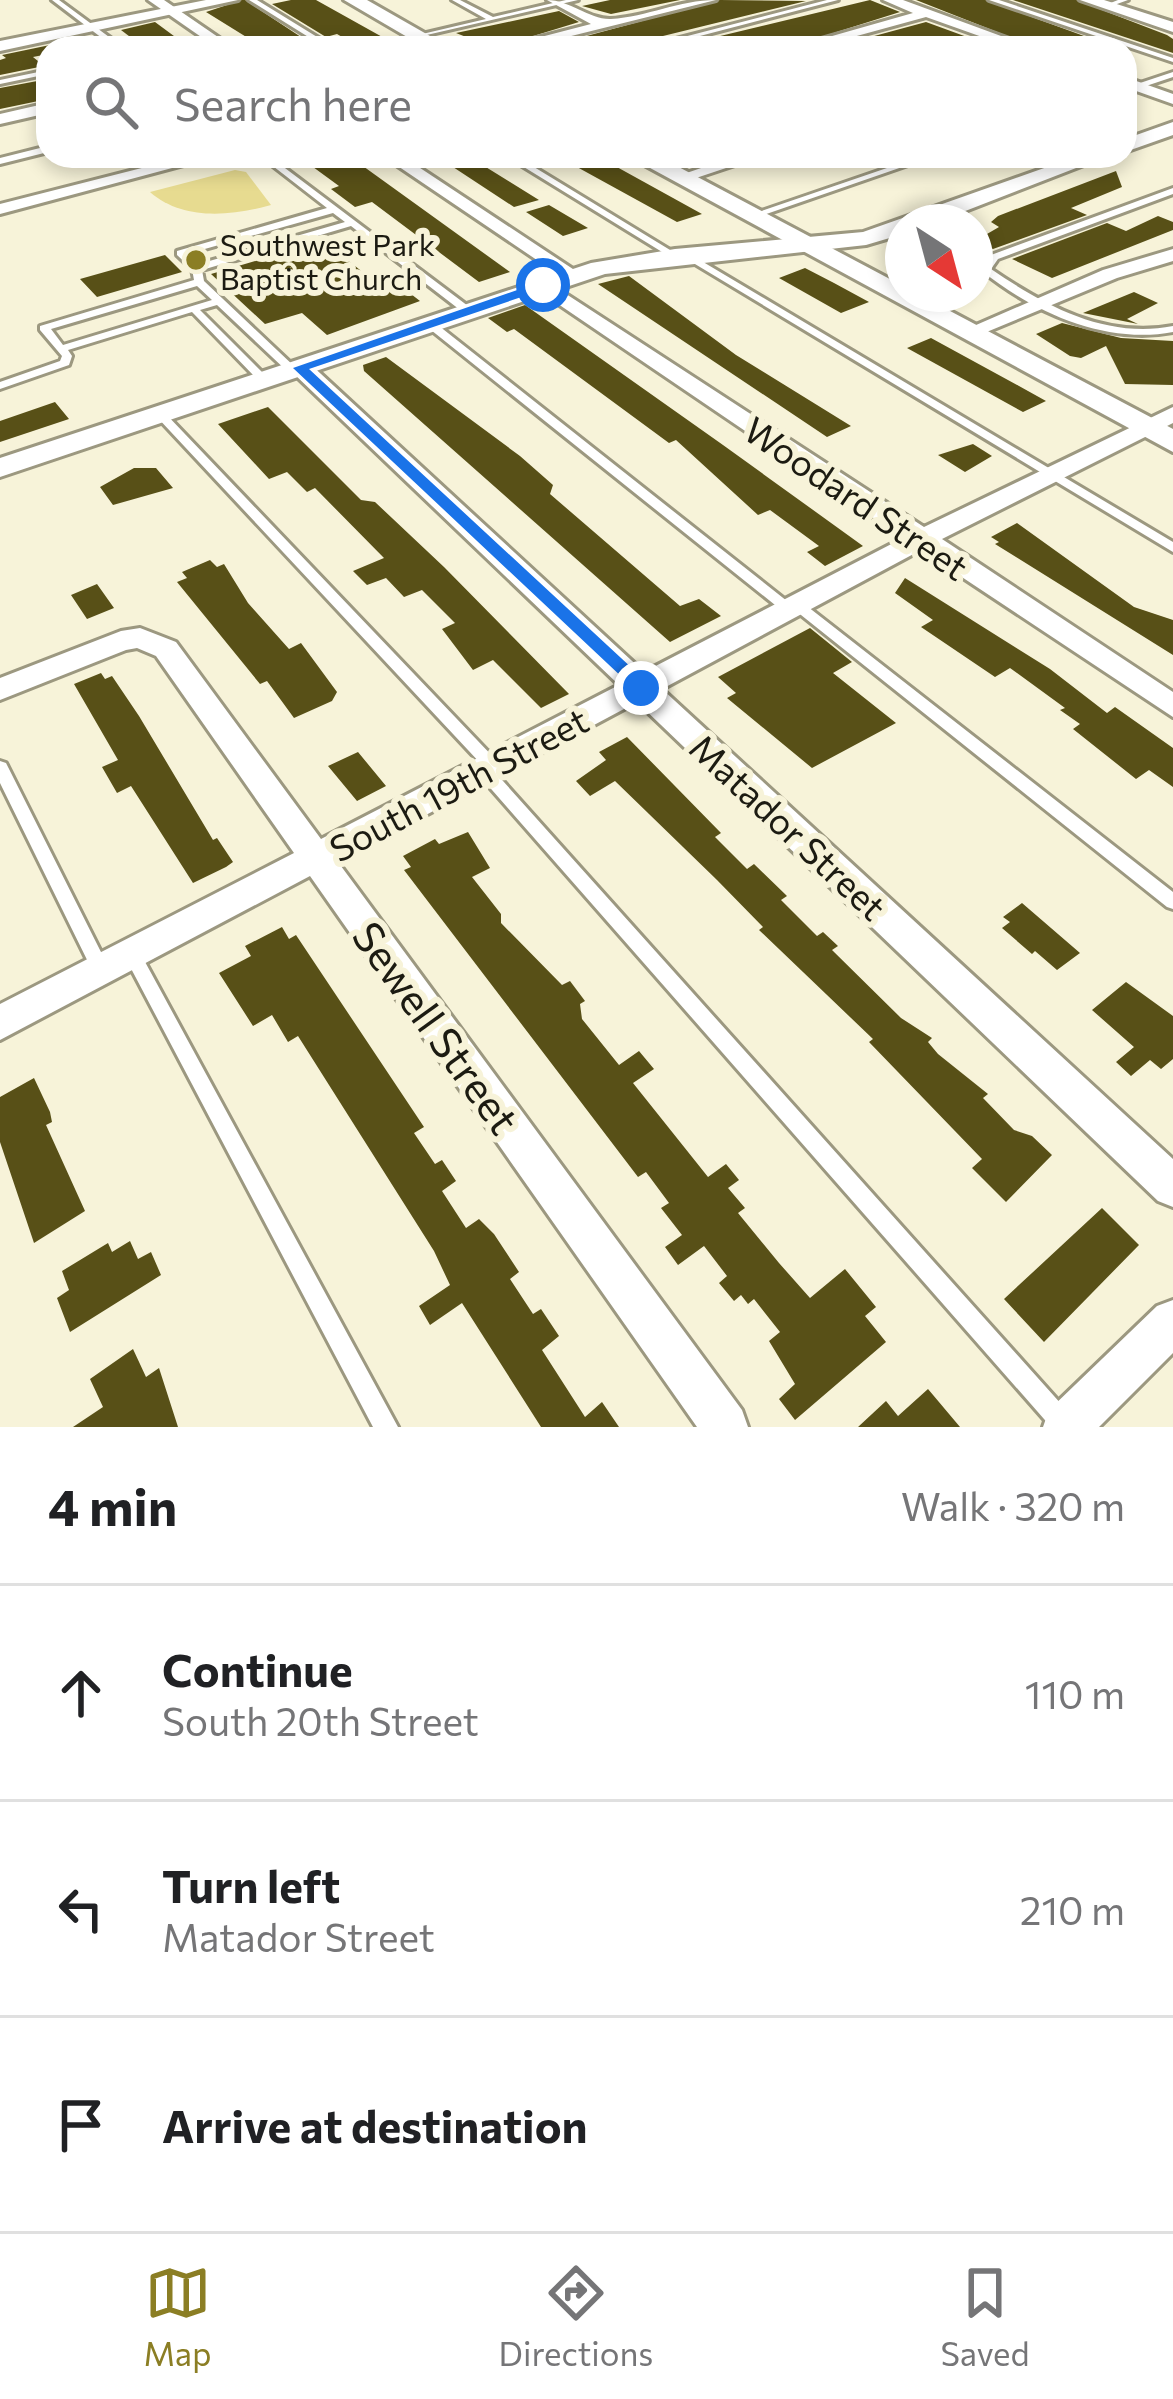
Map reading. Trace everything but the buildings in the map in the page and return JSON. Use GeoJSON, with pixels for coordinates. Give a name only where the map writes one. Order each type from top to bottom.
{"type":"FeatureCollection","features":[{"type":"Feature","properties":{"kind":"main road"},"geometry":{"type":"LineString","coordinates":[[352,0],[419,36]]}},
{"type":"Feature","properties":{"kind":"main road"},"geometry":{"type":"LineString","coordinates":[[663,168],[1173,442]]}},
{"type":"Feature","properties":{"kind":"main road"},"geometry":{"type":"LineString","coordinates":[[736,248],[762,235],[756,218]]}},
{"type":"Feature","properties":{"kind":"street"},"geometry":{"type":"LineString","coordinates":[[154,0],[209,36]]}},
{"type":"Feature","properties":{"kind":"street"},"geometry":{"type":"LineString","coordinates":[[48,36],[230,0]]}},
{"type":"Feature","properties":{"kind":"street"},"geometry":{"type":"LineString","coordinates":[[558,36],[709,0]]}},
{"type":"Feature","properties":{"kind":"street"},"geometry":{"type":"LineString","coordinates":[[890,0],[991,36]]}},
{"type":"Feature","properties":{"kind":"street"},"geometry":{"type":"LineString","coordinates":[[563,1],[605,25]]}},
{"type":"Feature","properties":{"kind":"street"},"geometry":{"type":"LineString","coordinates":[[1097,3],[1172,26]]}},
{"type":"Feature","properties":{"kind":"street"},"geometry":{"type":"LineString","coordinates":[[842,36],[927,13]]}},
{"type":"Feature","properties":{"kind":"street"},"geometry":{"type":"LineString","coordinates":[[0,46],[36,39]]}},
{"type":"Feature","properties":{"kind":"street"},"geometry":{"type":"LineString","coordinates":[[1137,88],[1173,99]]}},
{"type":"Feature","properties":{"kind":"street"},"geometry":{"type":"LineString","coordinates":[[0,119],[36,111]]}},
{"type":"Feature","properties":{"kind":"street"},"geometry":{"type":"LineString","coordinates":[[1137,142],[1173,128]]}},
{"type":"Feature","properties":{"kind":"street"},"geometry":{"type":"LineString","coordinates":[[0,208],[161,168]]}},
{"type":"Feature","properties":{"kind":"street"},"geometry":{"type":"LineString","coordinates":[[409,168],[572,275]]}},
{"type":"Feature","properties":{"kind":"street"},"geometry":{"type":"LineString","coordinates":[[682,178],[715,168]]}},
{"type":"Feature","properties":{"kind":"street"},"geometry":{"type":"LineString","coordinates":[[965,204],[1064,168]]}},
{"type":"Feature","properties":{"kind":"street"},"geometry":{"type":"LineString","coordinates":[[0,468],[572,275],[676,252],[810,246],[885,233]]}},
{"type":"Feature","properties":{"kind":"street"},"geometry":{"type":"LineString","coordinates":[[970,332],[1173,255]]}},
{"type":"Feature","properties":{"kind":"street","name":"Woodard Street"},"geometry":{"type":"LineString","coordinates":[[543,285],[1173,706]]}},
{"type":"Feature","properties":{"kind":"street","name":"Matador Street"},"geometry":{"type":"LineString","coordinates":[[296,369],[1173,1187]]}},
{"type":"Feature","properties":{"kind":"street","name":"South 19th Street"},"geometry":{"type":"LineString","coordinates":[[0,1023],[1048,473],[1173,414]]}},
{"type":"Feature","properties":{"kind":"street","name":"Sewell Street"},"geometry":{"type":"LineString","coordinates":[[0,690],[140,638],[166,650],[725,1427]]}},
{"type":"Feature","properties":{"kind":"street"},"geometry":{"type":"LineString","coordinates":[[1084,1421],[1173,1322]]}},
{"type":"Feature","properties":{"kind":"lane"},"geometry":{"type":"LineString","coordinates":[[55,0],[104,36]]}},
{"type":"Feature","properties":{"kind":"lane"},"geometry":{"type":"LineString","coordinates":[[252,0],[311,36]]}},
{"type":"Feature","properties":{"kind":"lane"},"geometry":{"type":"LineString","coordinates":[[455,0],[492,19]]}},
{"type":"Feature","properties":{"kind":"lane"},"geometry":{"type":"LineString","coordinates":[[693,36],[836,0]]}},
{"type":"Feature","properties":{"kind":"lane"},"geometry":{"type":"LineString","coordinates":[[992,0],[1101,36]]}},
{"type":"Feature","properties":{"kind":"lane"},"geometry":{"type":"LineString","coordinates":[[1097,3],[1125,0]]}},
{"type":"Feature","properties":{"kind":"lane"},"geometry":{"type":"LineString","coordinates":[[419,36],[563,1]]}},
{"type":"Feature","properties":{"kind":"lane"},"geometry":{"type":"LineString","coordinates":[[1137,48],[1173,60]]}},
{"type":"Feature","properties":{"kind":"lane"},"geometry":{"type":"LineString","coordinates":[[0,82],[36,74]]}},
{"type":"Feature","properties":{"kind":"lane"},"geometry":{"type":"LineString","coordinates":[[1137,84],[1173,74]]}},
{"type":"Feature","properties":{"kind":"lane"},"geometry":{"type":"LineString","coordinates":[[0,160],[36,152]]}},
{"type":"Feature","properties":{"kind":"lane"},"geometry":{"type":"LineString","coordinates":[[280,168],[468,310]]}},
{"type":"Feature","properties":{"kind":"lane"},"geometry":{"type":"LineString","coordinates":[[531,168],[1173,548]]}},
{"type":"Feature","properties":{"kind":"lane"},"geometry":{"type":"LineString","coordinates":[[756,218],[896,168]]}},
{"type":"Feature","properties":{"kind":"lane"},"geometry":{"type":"LineString","coordinates":[[1173,191],[989,263],[986,270],[1131,338],[1173,329]]}},
{"type":"Feature","properties":{"kind":"lane"},"geometry":{"type":"LineString","coordinates":[[296,369],[218,301],[199,282],[197,268],[180,254],[334,209]]}},
{"type":"Feature","properties":{"kind":"lane"},"geometry":{"type":"LineString","coordinates":[[197,268],[352,223]]}},
{"type":"Feature","properties":{"kind":"lane"},"geometry":{"type":"LineString","coordinates":[[0,386],[58,368],[67,356],[44,328],[199,282]]}},
{"type":"Feature","properties":{"kind":"lane"},"geometry":{"type":"LineString","coordinates":[[62,349],[218,301]]}},
{"type":"Feature","properties":{"kind":"lane"},"geometry":{"type":"LineString","coordinates":[[193,308],[264,380]]}},
{"type":"Feature","properties":{"kind":"lane"},"geometry":{"type":"LineString","coordinates":[[430,323],[1173,902]]}},
{"type":"Feature","properties":{"kind":"lane"},"geometry":{"type":"LineString","coordinates":[[160,414],[290,557],[352,611],[488,768],[1084,1421]]}},
{"type":"Feature","properties":{"kind":"lane"},"geometry":{"type":"LineString","coordinates":[[0,766],[101,970]]}},
{"type":"Feature","properties":{"kind":"lane"},"geometry":{"type":"LineString","coordinates":[[132,954],[386,1427]]}},
{"type":"Feature","properties":{"kind":"shaded area"},"geometry":{"type":"Polygon","coordinates":[[[235,170],[246,172],[271,205],[240,212],[192,212],[150,192],[235,170]]]}},
{"type":"Feature","properties":{"kind":"place","name":"Southwest Park Baptist Church"},"geometry":{"type":"Point","coordinates":[196,260]}},
{"type":"Feature","properties":{"kind":"route"},"geometry":{"type":"LineString","coordinates":[[543,285],[300,368],[641,688]]}}]}
